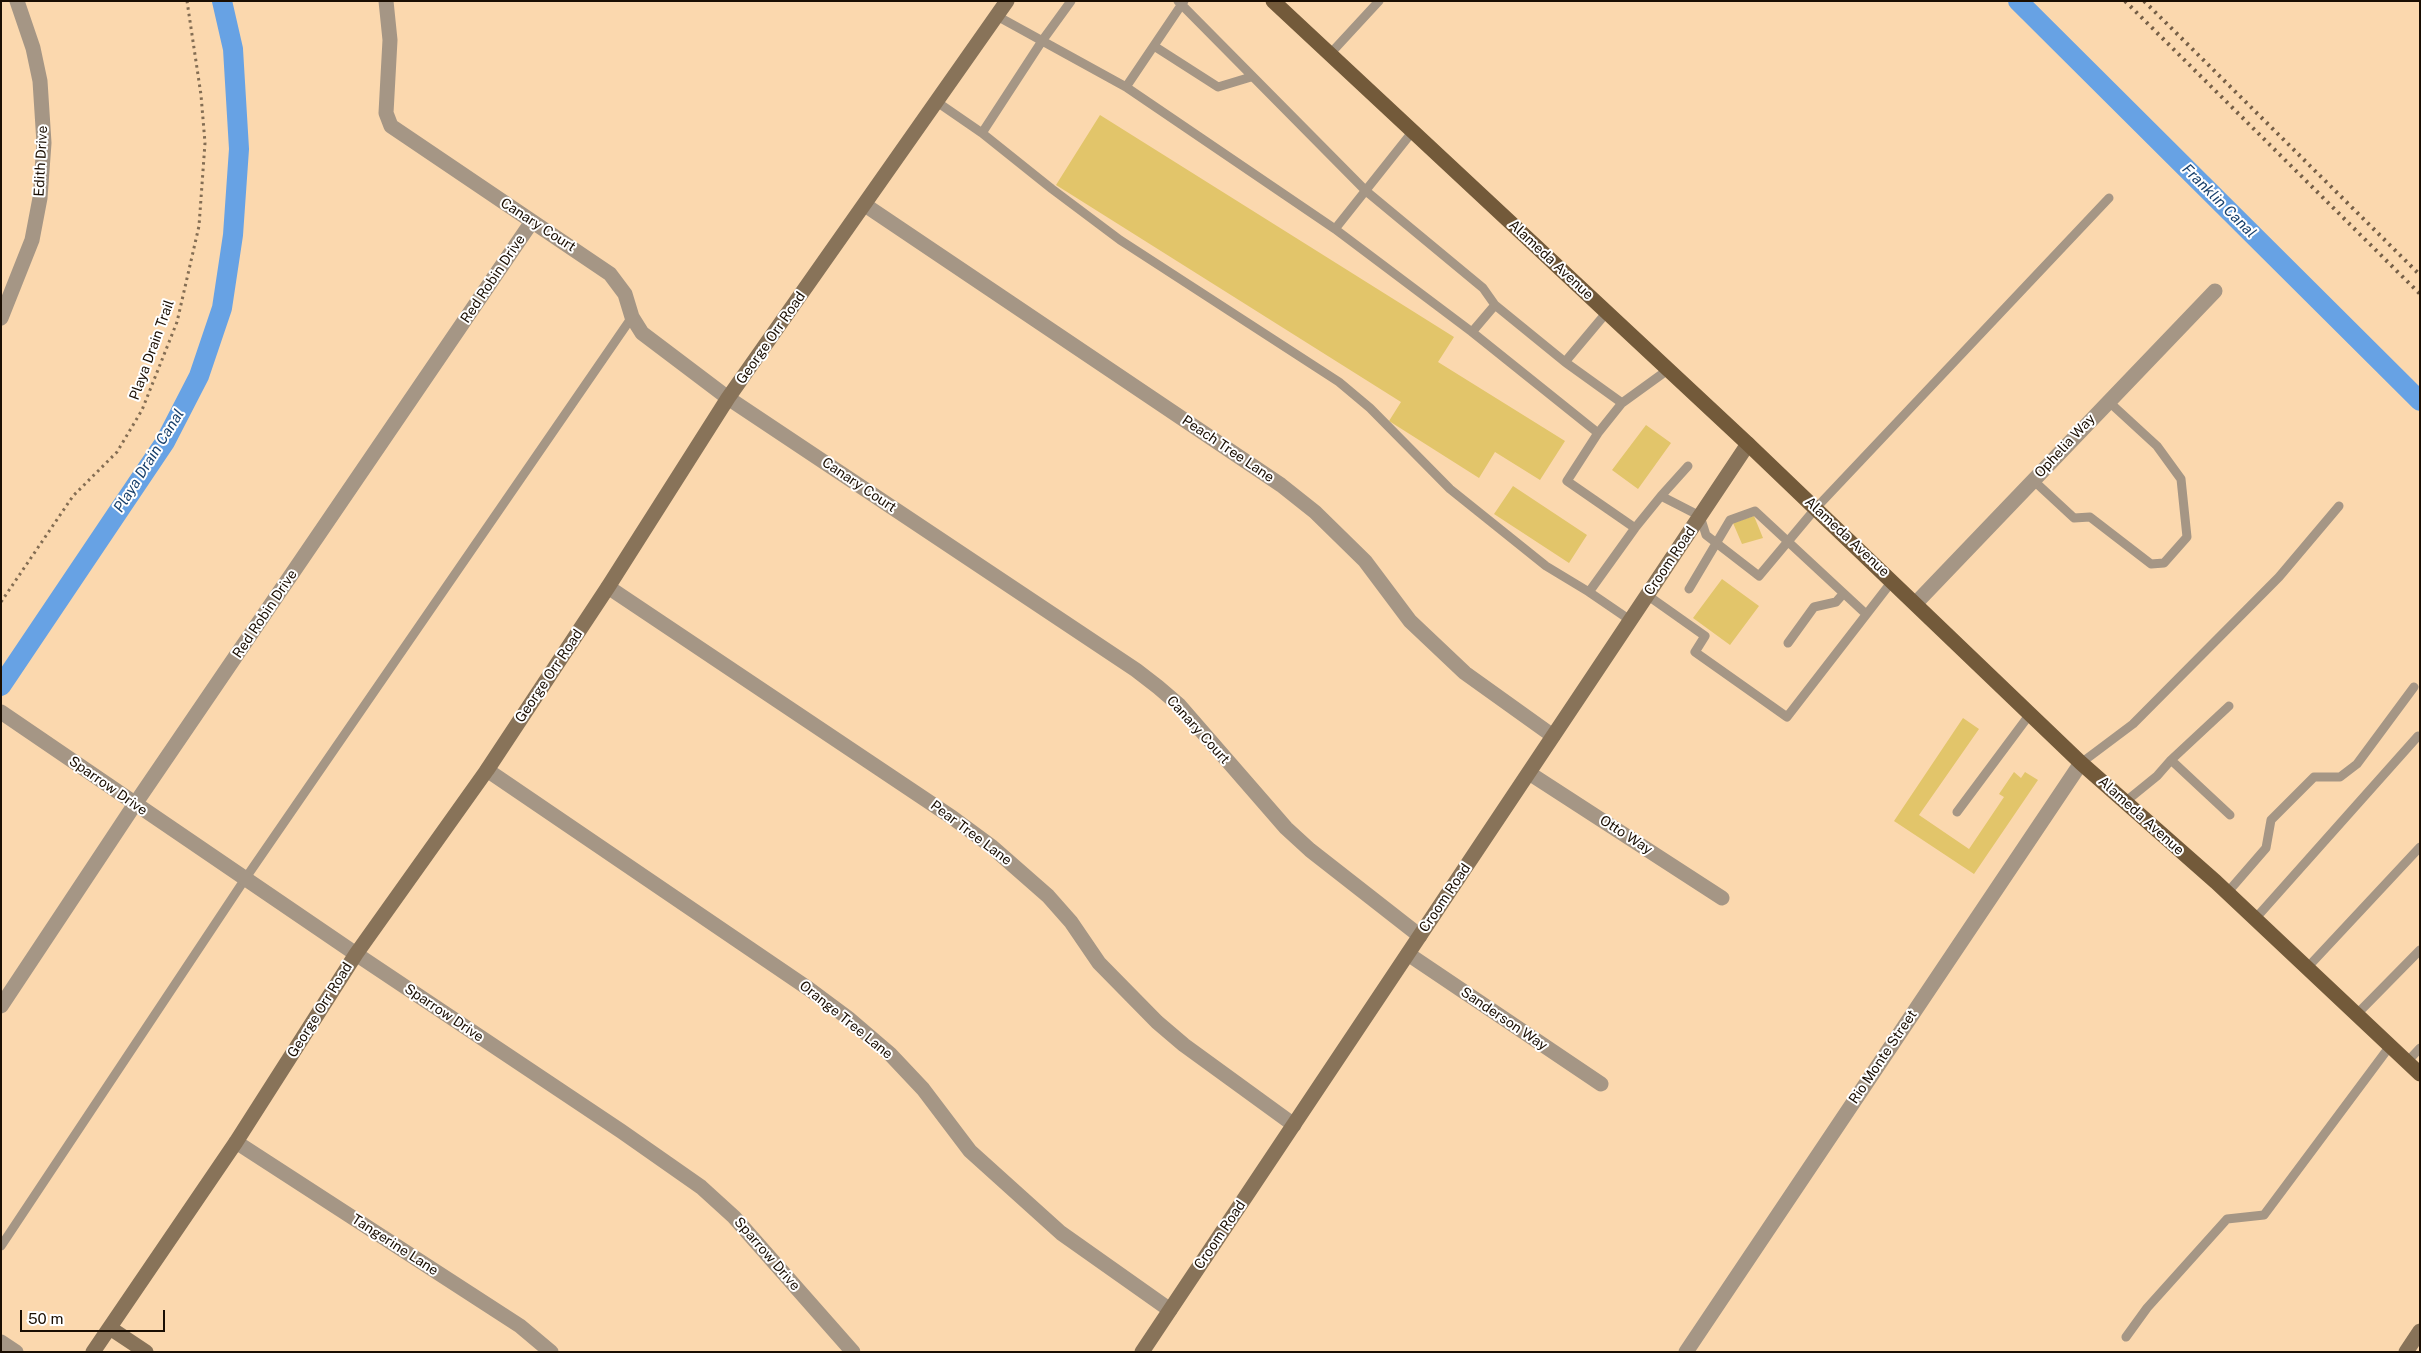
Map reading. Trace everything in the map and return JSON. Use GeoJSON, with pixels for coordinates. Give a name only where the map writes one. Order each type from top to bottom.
{"type":"FeatureCollection","features":[{"type":"Feature","properties":{"kind":"main road","name":"Alameda Avenue"},"geometry":{"type":"LineString","coordinates":[[1273,1],[1893,580],[2081,763],[2227,893],[2420,1074]]}},
{"type":"Feature","properties":{"kind":"street","name":"Edith Drive"},"geometry":{"type":"LineString","coordinates":[[1,318],[32,240],[40,198],[44,143],[40,81],[33,48],[17,1]]}},
{"type":"Feature","properties":{"kind":"street","name":"Canary Court"},"geometry":{"type":"LineString","coordinates":[[386,1],[390,40],[386,97],[387,121],[404,137],[610,274],[625,294],[632,317],[642,332],[656,345],[728,398],[1120,659],[1158,687],[1179,706],[1286,828],[1310,850],[1420,936]]}},
{"type":"Feature","properties":{"kind":"street","name":"George Orr Road"},"geometry":{"type":"LineString","coordinates":[[93,1352],[236,1142],[356,954],[487,770],[608,586],[728,398],[1007,1]]}},
{"type":"Feature","properties":{"kind":"street","name":"Peach Tree Lane"},"geometry":{"type":"LineString","coordinates":[[865,205],[1282,485],[1315,512],[1365,561],[1410,621],[1465,673],[1553,736]]}},
{"type":"Feature","properties":{"kind":"street","name":"Red Robin Drive"},"geometry":{"type":"LineString","coordinates":[[1,1006],[135,804],[531,223]]}},
{"type":"Feature","properties":{"kind":"street","name":"Ophelia Way"},"geometry":{"type":"LineString","coordinates":[[1916,603],[2215,291]]}},
{"type":"Feature","properties":{"kind":"street","name":"Croom Road"},"geometry":{"type":"LineString","coordinates":[[1142,1352],[1748,444]]}},
{"type":"Feature","properties":{"kind":"street","name":"Pear Tree Lane"},"geometry":{"type":"LineString","coordinates":[[608,586],[953,818],[991,846],[1048,896],[1071,922],[1099,963],[1157,1022],[1184,1045],[1294,1124]]}},
{"type":"Feature","properties":{"kind":"street","name":"Sparrow Drive"},"geometry":{"type":"LineString","coordinates":[[4,714],[701,1187],[734,1217],[853,1352]]}},
{"type":"Feature","properties":{"kind":"street","name":"Rio Monte Street"},"geometry":{"type":"LineString","coordinates":[[1686,1352],[2081,763]]}},
{"type":"Feature","properties":{"kind":"street","name":"Orange Tree Lane"},"geometry":{"type":"LineString","coordinates":[[487,770],[809,989],[848,1018],[890,1054],[923,1089],[970,1151],[1061,1233],[1170,1310]]}},
{"type":"Feature","properties":{"kind":"street","name":"Otto Way"},"geometry":{"type":"LineString","coordinates":[[1529,772],[1722,898]]}},
{"type":"Feature","properties":{"kind":"street","name":"Sanderson Way"},"geometry":{"type":"LineString","coordinates":[[1408,954],[1601,1084]]}},
{"type":"Feature","properties":{"kind":"street","name":"Tangerine Lane"},"geometry":{"type":"LineString","coordinates":[[236,1142],[520,1326],[551,1352]]}},
{"type":"Feature","properties":{"kind":"street"},"geometry":{"type":"LineString","coordinates":[[110,1328],[146,1352]]}},
{"type":"Feature","properties":{"kind":"street"},"geometry":{"type":"LineString","coordinates":[[2406,1352],[2420,1331]]}},
{"type":"Feature","properties":{"kind":"street"},"geometry":{"type":"LineString","coordinates":[[1,1342],[16,1352]]}},
{"type":"Feature","properties":{"kind":"lane"},"geometry":{"type":"LineString","coordinates":[[982,133],[1042,41],[1071,1]]}},
{"type":"Feature","properties":{"kind":"lane"},"geometry":{"type":"LineString","coordinates":[[1330,54],[1380,1]]}},
{"type":"Feature","properties":{"kind":"lane"},"geometry":{"type":"LineString","coordinates":[[1126,86],[1154,46],[1181,2],[1251,77],[1366,191],[1483,288],[1495,305],[1565,362],[1622,403]]}},
{"type":"Feature","properties":{"kind":"lane"},"geometry":{"type":"LineString","coordinates":[[997,16],[1126,86],[1335,229],[1472,332],[1598,433]]}},
{"type":"Feature","properties":{"kind":"lane"},"geometry":{"type":"LineString","coordinates":[[1154,46],[1218,86],[1251,77]]}},
{"type":"Feature","properties":{"kind":"lane"},"geometry":{"type":"LineString","coordinates":[[937,102],[982,133],[1120,240],[1339,382],[1370,408],[1450,489],[1546,566],[1630,620]]}},
{"type":"Feature","properties":{"kind":"lane"},"geometry":{"type":"LineString","coordinates":[[1335,229],[1413,131]]}},
{"type":"Feature","properties":{"kind":"lane"},"geometry":{"type":"LineString","coordinates":[[1661,496],[1700,516],[1706,535],[1759,576],[1816,508],[2109,198]]}},
{"type":"Feature","properties":{"kind":"lane"},"geometry":{"type":"LineString","coordinates":[[1472,332],[1495,305]]}},
{"type":"Feature","properties":{"kind":"lane"},"geometry":{"type":"LineString","coordinates":[[1565,362],[1607,312]]}},
{"type":"Feature","properties":{"kind":"lane"},"geometry":{"type":"LineString","coordinates":[[1,1246],[245,879],[632,317]]}},
{"type":"Feature","properties":{"kind":"lane"},"geometry":{"type":"LineString","coordinates":[[1635,528],[1567,481],[1598,433],[1622,403],[1669,369]]}},
{"type":"Feature","properties":{"kind":"lane"},"geometry":{"type":"LineString","coordinates":[[2033,480],[2074,518],[2090,517],[2151,564],[2164,563],[2187,537],[2181,479],[2157,446],[2108,401]]}},
{"type":"Feature","properties":{"kind":"lane"},"geometry":{"type":"LineString","coordinates":[[1589,592],[1635,528],[1688,466]]}},
{"type":"Feature","properties":{"kind":"lane"},"geometry":{"type":"LineString","coordinates":[[2081,763],[2133,724],[2279,578],[2340,506]]}},
{"type":"Feature","properties":{"kind":"lane"},"geometry":{"type":"LineString","coordinates":[[1689,589],[1730,520],[1755,511],[1866,614]]}},
{"type":"Feature","properties":{"kind":"lane"},"geometry":{"type":"LineString","coordinates":[[1647,595],[1705,636],[1695,652],[1787,717],[1893,580]]}},
{"type":"Feature","properties":{"kind":"lane"},"geometry":{"type":"LineString","coordinates":[[1788,643],[1814,607],[1836,602],[1843,594]]}},
{"type":"Feature","properties":{"kind":"lane"},"geometry":{"type":"LineString","coordinates":[[2227,893],[2266,848],[2271,820],[2314,777],[2340,777],[2357,764],[2414,687]]}},
{"type":"Feature","properties":{"kind":"lane"},"geometry":{"type":"LineString","coordinates":[[2125,802],[2157,776],[2171,760],[2229,706]]}},
{"type":"Feature","properties":{"kind":"lane"},"geometry":{"type":"LineString","coordinates":[[1957,812],[2030,714]]}},
{"type":"Feature","properties":{"kind":"lane"},"geometry":{"type":"LineString","coordinates":[[2255,919],[2418,736]]}},
{"type":"Feature","properties":{"kind":"lane"},"geometry":{"type":"LineString","coordinates":[[2171,760],[2230,815]]}},
{"type":"Feature","properties":{"kind":"lane"},"geometry":{"type":"LineString","coordinates":[[2307,968],[2420,847]]}},
{"type":"Feature","properties":{"kind":"lane"},"geometry":{"type":"LineString","coordinates":[[2356,1014],[2420,950]]}},
{"type":"Feature","properties":{"kind":"lane"},"geometry":{"type":"LineString","coordinates":[[2126,1337],[2147,1308],[2227,1219],[2264,1215],[2390,1046]]}},
{"type":"Feature","properties":{"kind":"lane"},"geometry":{"type":"LineString","coordinates":[[2407,1062],[2420,1048]]}},
{"type":"Feature","properties":{"kind":"path","name":"Playa Drain Trail"},"geometry":{"type":"LineString","coordinates":[[1,602],[73,496],[117,452],[142,410],[177,322],[199,226],[205,143],[201,95],[187,1]]}},
{"type":"Feature","properties":{"kind":"building"},"geometry":{"type":"Polygon","coordinates":[[[1100,115],[1454,337],[1438,362],[1565,441],[1540,480],[1495,452],[1479,478],[1389,421],[1401,402],[1056,185],[1100,115]]]}},
{"type":"Feature","properties":{"kind":"building"},"geometry":{"type":"Polygon","coordinates":[[[1646,425],[1671,443],[1638,489],[1612,470],[1646,425]]]}},
{"type":"Feature","properties":{"kind":"building"},"geometry":{"type":"Polygon","coordinates":[[[1513,486],[1587,535],[1569,563],[1494,514],[1513,486]]]}},
{"type":"Feature","properties":{"kind":"building"},"geometry":{"type":"Polygon","coordinates":[[[1754,516],[1763,538],[1742,544],[1733,523],[1754,516]]]}},
{"type":"Feature","properties":{"kind":"building"},"geometry":{"type":"Polygon","coordinates":[[[1722,579],[1759,606],[1730,645],[1693,618],[1722,579]]]}},
{"type":"Feature","properties":{"kind":"building"},"geometry":{"type":"Polygon","coordinates":[[[1963,718],[1979,729],[1919,815],[1969,849],[2004,797],[1999,794],[2014,772],[2021,778],[2025,772],[2038,780],[1974,874],[1894,821],[1963,718]]]}},
{"type":"Feature","properties":{"kind":"waterway","name":"Playa Drain Canal"},"geometry":{"type":"LineString","coordinates":[[1,686],[165,442],[199,376],[222,308],[233,235],[239,149],[233,49],[222,1]]}},
{"type":"Feature","properties":{"kind":"waterway","name":"Franklin Canal"},"geometry":{"type":"LineString","coordinates":[[2018,1],[2420,401]]}},
{"type":"Feature","properties":{"kind":"railway"},"geometry":{"type":"LineString","coordinates":[[2125,1],[2420,294]]}},
{"type":"Feature","properties":{"kind":"railway"},"geometry":{"type":"LineString","coordinates":[[2144,1],[2420,275]]}}]}
